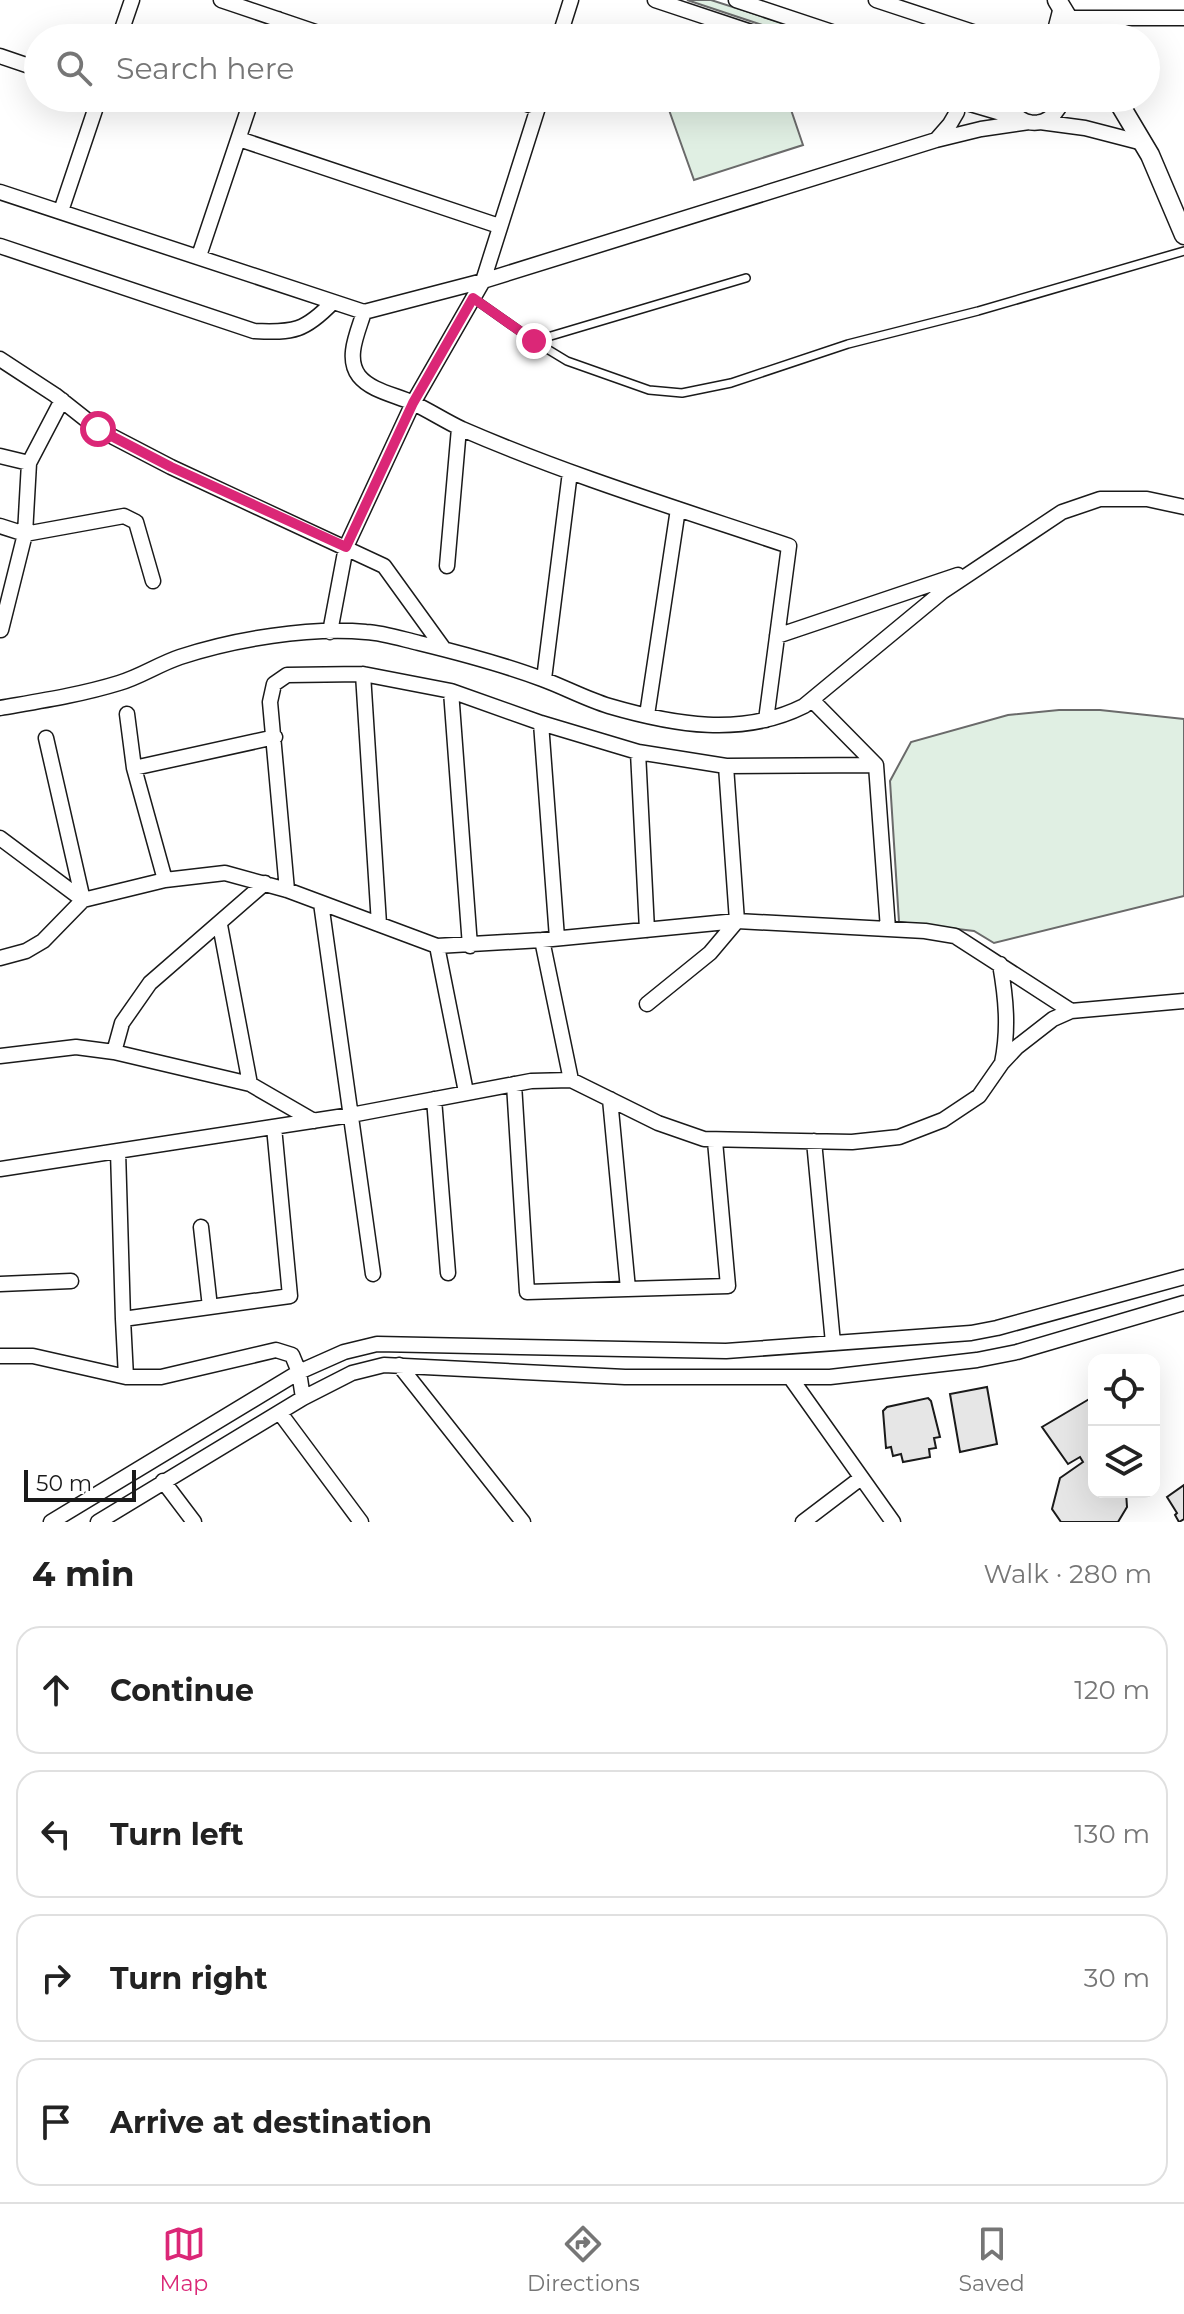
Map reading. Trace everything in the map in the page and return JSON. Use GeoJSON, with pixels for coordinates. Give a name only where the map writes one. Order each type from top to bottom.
{"type":"FeatureCollection","features":[{"type":"Feature","properties":{"kind":"street"},"geometry":{"type":"LineString","coordinates":[[124,24],[132,0]]}},
{"type":"Feature","properties":{"kind":"street"},"geometry":{"type":"LineString","coordinates":[[221,0],[292,24]]}},
{"type":"Feature","properties":{"kind":"street"},"geometry":{"type":"LineString","coordinates":[[563,24],[571,0]]}},
{"type":"Feature","properties":{"kind":"street"},"geometry":{"type":"LineString","coordinates":[[655,0],[727,24]]}},
{"type":"Feature","properties":{"kind":"street"},"geometry":{"type":"LineString","coordinates":[[736,0],[808,24]]}},
{"type":"Feature","properties":{"kind":"street"},"geometry":{"type":"LineString","coordinates":[[876,0],[949,24]]}},
{"type":"Feature","properties":{"kind":"street"},"geometry":{"type":"LineString","coordinates":[[1062,8],[1184,18]]}},
{"type":"Feature","properties":{"kind":"street"},"geometry":{"type":"LineString","coordinates":[[276,24],[278,19]]}},
{"type":"Feature","properties":{"kind":"street"},"geometry":{"type":"LineString","coordinates":[[0,56],[24,64]]}},
{"type":"Feature","properties":{"kind":"street"},"geometry":{"type":"LineString","coordinates":[[61,211],[94,112]]}},
{"type":"Feature","properties":{"kind":"street"},"geometry":{"type":"LineString","coordinates":[[199,256],[248,112]]}},
{"type":"Feature","properties":{"kind":"street"},"geometry":{"type":"LineString","coordinates":[[330,632],[346,547],[413,403],[483,281],[537,112]]}},
{"type":"Feature","properties":{"kind":"street"},"geometry":{"type":"LineString","coordinates":[[936,140],[957,112]]}},
{"type":"Feature","properties":{"kind":"street"},"geometry":{"type":"LineString","coordinates":[[998,112],[1029,121],[1085,128],[1143,143]]}},
{"type":"Feature","properties":{"kind":"street"},"geometry":{"type":"LineString","coordinates":[[1013,112],[1029,121]]}},
{"type":"Feature","properties":{"kind":"street"},"geometry":{"type":"LineString","coordinates":[[0,192],[364,312],[483,281],[936,140],[1051,118],[1056,112]]}},
{"type":"Feature","properties":{"kind":"street"},"geometry":{"type":"LineString","coordinates":[[1124,112],[1143,143],[1184,235]]}},
{"type":"Feature","properties":{"kind":"street"},"geometry":{"type":"LineString","coordinates":[[239,139],[499,226]]}},
{"type":"Feature","properties":{"kind":"street"},"geometry":{"type":"LineString","coordinates":[[0,246],[254,331],[295,331],[313,323],[333,302]]}},
{"type":"Feature","properties":{"kind":"street"},"geometry":{"type":"LineString","coordinates":[[364,312],[353,351],[353,367],[370,386],[413,403],[459,428],[570,472],[789,546],[766,720]]}},
{"type":"Feature","properties":{"kind":"street"},"geometry":{"type":"LineString","coordinates":[[0,359],[24,372],[98,429],[171,467],[384,566],[444,649]]}},
{"type":"Feature","properties":{"kind":"street"},"geometry":{"type":"LineString","coordinates":[[1,630],[25,534],[29,463],[62,400]]}},
{"type":"Feature","properties":{"kind":"street"},"geometry":{"type":"LineString","coordinates":[[447,566],[459,428]]}},
{"type":"Feature","properties":{"kind":"street"},"geometry":{"type":"LineString","coordinates":[[0,456],[29,463]]}},
{"type":"Feature","properties":{"kind":"street"},"geometry":{"type":"LineString","coordinates":[[544,679],[570,472]]}},
{"type":"Feature","properties":{"kind":"street"},"geometry":{"type":"LineString","coordinates":[[0,708],[72,696],[122,682],[176,658],[211,647],[271,637],[368,632],[444,649],[544,679],[607,706],[713,725],[743,726],[785,716],[812,700],[942,592],[1042,524],[1082,503],[1124,498],[1147,499],[1184,507]]}},
{"type":"Feature","properties":{"kind":"street"},"geometry":{"type":"LineString","coordinates":[[647,715],[678,509]]}},
{"type":"Feature","properties":{"kind":"street"},"geometry":{"type":"LineString","coordinates":[[0,526],[25,534],[124,516],[136,522],[153,581]]}},
{"type":"Feature","properties":{"kind":"street"},"geometry":{"type":"LineString","coordinates":[[777,636],[977,568]]}},
{"type":"Feature","properties":{"kind":"street"},"geometry":{"type":"LineString","coordinates":[[287,890],[270,702],[274,684],[287,675],[363,674],[451,691],[541,723],[638,752],[726,766],[876,765]]}},
{"type":"Feature","properties":{"kind":"street"},"geometry":{"type":"LineString","coordinates":[[363,674],[379,924]]}},
{"type":"Feature","properties":{"kind":"street"},"geometry":{"type":"LineString","coordinates":[[451,691],[470,946]]}},
{"type":"Feature","properties":{"kind":"street"},"geometry":{"type":"LineString","coordinates":[[812,700],[876,765],[888,929]]}},
{"type":"Feature","properties":{"kind":"street"},"geometry":{"type":"LineString","coordinates":[[127,714],[134,768],[165,880]]}},
{"type":"Feature","properties":{"kind":"street"},"geometry":{"type":"LineString","coordinates":[[541,723],[549,939],[571,1080]]}},
{"type":"Feature","properties":{"kind":"street"},"geometry":{"type":"LineString","coordinates":[[134,768],[275,737]]}},
{"type":"Feature","properties":{"kind":"street"},"geometry":{"type":"LineString","coordinates":[[46,738],[83,900]]}},
{"type":"Feature","properties":{"kind":"street"},"geometry":{"type":"LineString","coordinates":[[638,752],[647,930]]}},
{"type":"Feature","properties":{"kind":"street"},"geometry":{"type":"LineString","coordinates":[[647,1004],[710,953],[737,921],[726,766]]}},
{"type":"Feature","properties":{"kind":"street"},"geometry":{"type":"LineString","coordinates":[[0,838],[83,900]]}},
{"type":"Feature","properties":{"kind":"street"},"geometry":{"type":"LineString","coordinates":[[0,958],[26,951],[43,941],[83,900],[165,880],[225,873],[287,890],[437,946],[470,946],[737,921],[955,936],[1071,1011]]}},
{"type":"Feature","properties":{"kind":"street"},"geometry":{"type":"LineString","coordinates":[[114,1052],[122,1023],[150,983],[265,883]]}},
{"type":"Feature","properties":{"kind":"street"},"geometry":{"type":"LineString","coordinates":[[321,903],[373,1274]]}},
{"type":"Feature","properties":{"kind":"street"},"geometry":{"type":"LineString","coordinates":[[220,925],[250,1084]]}},
{"type":"Feature","properties":{"kind":"street"},"geometry":{"type":"LineString","coordinates":[[437,946],[466,1092]]}},
{"type":"Feature","properties":{"kind":"street"},"geometry":{"type":"LineString","coordinates":[[1000,964],[1007,1038],[1002,1063]]}},
{"type":"Feature","properties":{"kind":"street"},"geometry":{"type":"LineString","coordinates":[[0,1169],[351,1115],[514,1084],[571,1080],[658,1123],[715,1141],[852,1142],[899,1137],[943,1120],[979,1096],[1002,1063],[1043,1026],[1071,1011],[1184,1001]]}},
{"type":"Feature","properties":{"kind":"street"},"geometry":{"type":"LineString","coordinates":[[0,1056],[76,1047],[114,1052],[250,1084],[314,1121]]}},
{"type":"Feature","properties":{"kind":"street"},"geometry":{"type":"LineString","coordinates":[[514,1084],[527,1292],[728,1286],[715,1141]]}},
{"type":"Feature","properties":{"kind":"street"},"geometry":{"type":"LineString","coordinates":[[434,1099],[448,1273]]}},
{"type":"Feature","properties":{"kind":"street"},"geometry":{"type":"LineString","coordinates":[[610,1099],[628,1289]]}},
{"type":"Feature","properties":{"kind":"street"},"geometry":{"type":"LineString","coordinates":[[123,1319],[290,1296],[274,1127]]}},
{"type":"Feature","properties":{"kind":"street"},"geometry":{"type":"LineString","coordinates":[[814,1141],[833,1343]]}},
{"type":"Feature","properties":{"kind":"street"},"geometry":{"type":"LineString","coordinates":[[118,1151],[126,1377]]}},
{"type":"Feature","properties":{"kind":"street"},"geometry":{"type":"LineString","coordinates":[[201,1227],[210,1307]]}},
{"type":"Feature","properties":{"kind":"street"},"geometry":{"type":"LineString","coordinates":[[51,1522],[299,1372],[344,1352],[377,1344],[714,1351],[971,1333],[1184,1277]]}},
{"type":"Feature","properties":{"kind":"street"},"geometry":{"type":"LineString","coordinates":[[0,1284],[71,1281]]}},
{"type":"Feature","properties":{"kind":"street"},"geometry":{"type":"LineString","coordinates":[[98,1522],[303,1398],[352,1373],[384,1365],[625,1377],[830,1377],[977,1360],[1017,1352],[1184,1303]]}},
{"type":"Feature","properties":{"kind":"street"},"geometry":{"type":"LineString","coordinates":[[0,1356],[33,1356],[126,1377],[161,1377],[276,1350],[292,1355],[299,1372],[303,1398]]}},
{"type":"Feature","properties":{"kind":"street"},"geometry":{"type":"LineString","coordinates":[[399,1365],[523,1522]]}},
{"type":"Feature","properties":{"kind":"street"},"geometry":{"type":"LineString","coordinates":[[790,1377],[893,1522]]}},
{"type":"Feature","properties":{"kind":"street"},"geometry":{"type":"LineString","coordinates":[[280,1413],[361,1522]]}},
{"type":"Feature","properties":{"kind":"street"},"geometry":{"type":"LineString","coordinates":[[803,1522],[861,1478]]}},
{"type":"Feature","properties":{"kind":"street"},"geometry":{"type":"LineString","coordinates":[[163,1481],[194,1522]]}},
{"type":"Feature","properties":{"kind":"lane"},"geometry":{"type":"LineString","coordinates":[[473,298],[567,361],[649,390],[682,393],[731,383],[848,344],[978,311],[1184,251]]}},
{"type":"Feature","properties":{"kind":"lane"},"geometry":{"type":"LineString","coordinates":[[534,341],[746,278]]}},
{"type":"Feature","properties":{"kind":"green space"},"geometry":{"type":"Polygon","coordinates":[[[687,0],[711,0],[786,24],[759,24],[687,0]]]}},
{"type":"Feature","properties":{"kind":"green space"},"geometry":{"type":"Polygon","coordinates":[[[670,112],[792,112],[803,145],[694,180],[670,112]]]}},
{"type":"Feature","properties":{"kind":"green space"},"geometry":{"type":"Polygon","coordinates":[[[1100,710],[1184,719],[1184,896],[994,943],[974,931],[899,922],[890,781],[911,742],[1008,715],[1100,710]]]}},
{"type":"Feature","properties":{"kind":"building"},"geometry":{"type":"Polygon","coordinates":[[[987,1387],[997,1444],[960,1452],[950,1394],[987,1387]]]}},
{"type":"Feature","properties":{"kind":"building"},"geometry":{"type":"Polygon","coordinates":[[[928,1398],[940,1437],[934,1438],[936,1448],[929,1449],[930,1457],[903,1462],[901,1454],[893,1456],[891,1447],[886,1448],[883,1411],[887,1407],[928,1398]]]}},
{"type":"Feature","properties":{"kind":"building"},"geometry":{"type":"Polygon","coordinates":[[[1088,1400],[1088,1498],[1126,1498],[1127,1507],[1118,1522],[1061,1522],[1052,1509],[1060,1478],[1083,1462],[1080,1457],[1068,1464],[1042,1427],[1088,1400]]]}},
{"type":"Feature","properties":{"kind":"building"},"geometry":{"type":"Polygon","coordinates":[[[1184,1485],[1184,1519],[1179,1522],[1167,1497],[1184,1485]]]}},
{"type":"Feature","properties":{"kind":"route"},"geometry":{"type":"LineString","coordinates":[[98,429],[171,467],[346,547],[413,403],[473,298],[534,341]]}}]}
